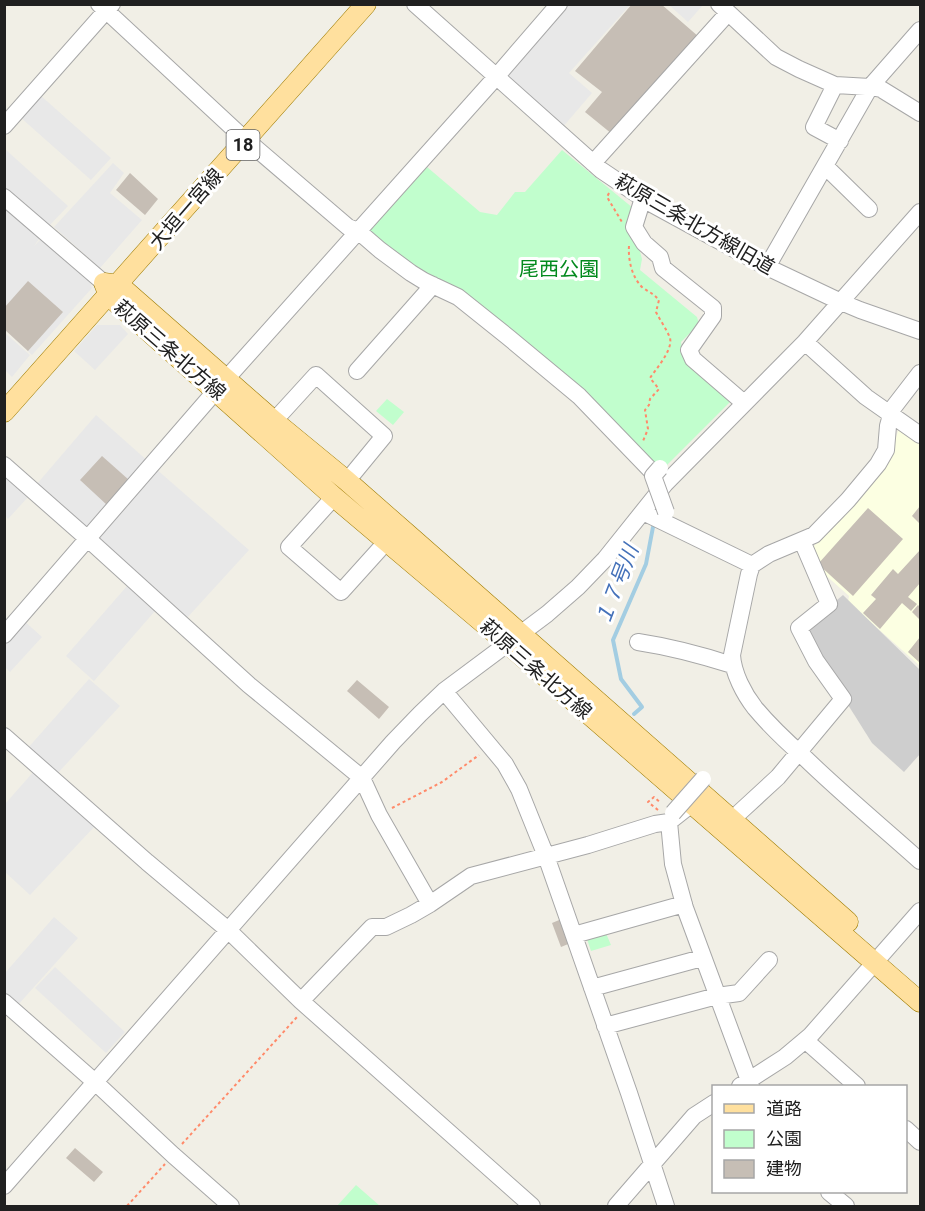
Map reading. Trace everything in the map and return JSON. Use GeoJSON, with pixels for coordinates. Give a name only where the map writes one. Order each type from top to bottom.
{"type":"FeatureCollection","features":[{"type":"Feature","properties":{"kind":"main road","name":"大垣一宮線"},"geometry":{"type":"LineString","coordinates":[[4,412],[242,136],[351,4]]}},
{"type":"Feature","properties":{"kind":"main road","name":"大垣一宮線"},"geometry":{"type":"LineString","coordinates":[[242,136],[366,4]]}},
{"type":"Feature","properties":{"kind":"main road","name":"大垣一宮線"},"geometry":{"type":"LineString","coordinates":[[4,394],[110,288]]}},
{"type":"Feature","properties":{"kind":"main road","name":"萩原三条北方線"},"geometry":{"type":"LineString","coordinates":[[110,288],[221,385],[334,496],[387,542],[514,638],[733,820],[879,957],[921,1002]]}},
{"type":"Feature","properties":{"kind":"main road","name":"萩原三条北方線"},"geometry":{"type":"LineString","coordinates":[[221,385],[274,421],[347,481],[692,804],[879,957],[921,984]]}},
{"type":"Feature","properties":{"kind":"street","name":"萩原三条北方線旧道"},"geometry":{"type":"LineString","coordinates":[[416,4],[593,163],[643,198],[767,267],[860,310],[921,331]]}},
{"type":"Feature","properties":{"kind":"street"},"geometry":{"type":"LineString","coordinates":[[4,635],[221,385],[559,4]]}},
{"type":"Feature","properties":{"kind":"street"},"geometry":{"type":"LineString","coordinates":[[4,126],[106,7],[242,136],[348,227],[358,231],[411,273],[458,297],[579,396],[663,476]]}},
{"type":"Feature","properties":{"kind":"street"},"geometry":{"type":"LineString","coordinates":[[593,163],[723,9],[776,57],[835,85],[881,89],[921,113]]}},
{"type":"Feature","properties":{"kind":"street"},"geometry":{"type":"LineString","coordinates":[[767,267],[870,87],[918,39]]}},
{"type":"Feature","properties":{"kind":"street"},"geometry":{"type":"LineString","coordinates":[[835,85],[814,127],[840,141]]}},
{"type":"Feature","properties":{"kind":"street"},"geometry":{"type":"LineString","coordinates":[[825,166],[869,209]]}},
{"type":"Feature","properties":{"kind":"street"},"geometry":{"type":"LineString","coordinates":[[4,197],[110,288]]}},
{"type":"Feature","properties":{"kind":"street"},"geometry":{"type":"LineString","coordinates":[[643,198],[634,226],[644,243],[660,257],[663,268],[713,308],[713,316],[689,350],[693,359],[744,403]]}},
{"type":"Feature","properties":{"kind":"street"},"geometry":{"type":"LineString","coordinates":[[4,1186],[420,714],[444,692],[548,614],[578,587],[643,512],[663,476],[744,403],[805,342],[918,220]]}},
{"type":"Feature","properties":{"kind":"street"},"geometry":{"type":"LineString","coordinates":[[357,371],[433,285]]}},
{"type":"Feature","properties":{"kind":"street"},"geometry":{"type":"LineString","coordinates":[[805,342],[866,397],[921,435]]}},
{"type":"Feature","properties":{"kind":"street"},"geometry":{"type":"LineString","coordinates":[[921,373],[893,408],[888,426],[886,450],[878,464],[848,500],[814,535],[769,554],[752,565],[732,655],[732,665],[754,707],[831,783],[921,861]]}},
{"type":"Feature","properties":{"kind":"street"},"geometry":{"type":"LineString","coordinates":[[274,421],[316,375],[384,436],[347,481]]}},
{"type":"Feature","properties":{"kind":"street"},"geometry":{"type":"LineString","coordinates":[[4,465],[249,686],[362,778],[379,815],[430,904]]}},
{"type":"Feature","properties":{"kind":"street"},"geometry":{"type":"LineString","coordinates":[[663,476],[652,476],[666,512]]}},
{"type":"Feature","properties":{"kind":"street"},"geometry":{"type":"LineString","coordinates":[[334,496],[289,547],[341,592],[387,542]]}},
{"type":"Feature","properties":{"kind":"street"},"geometry":{"type":"LineString","coordinates":[[643,512],[752,565]]}},
{"type":"Feature","properties":{"kind":"street"},"geometry":{"type":"LineString","coordinates":[[733,820],[778,777],[843,699],[816,661],[799,628],[829,604],[802,541]]}},
{"type":"Feature","properties":{"kind":"street"},"geometry":{"type":"LineString","coordinates":[[638,642],[701,655],[732,665]]}},
{"type":"Feature","properties":{"kind":"street"},"geometry":{"type":"LineString","coordinates":[[444,692],[505,764],[519,789],[574,935],[666,1206]]}},
{"type":"Feature","properties":{"kind":"street"},"geometry":{"type":"LineString","coordinates":[[4,736],[228,930],[304,1003],[532,1206]]}},
{"type":"Feature","properties":{"kind":"street"},"geometry":{"type":"LineString","coordinates":[[703,779],[671,818],[673,864],[702,958],[747,1085],[805,1040],[921,911]]}},
{"type":"Feature","properties":{"kind":"street"},"geometry":{"type":"LineString","coordinates":[[304,1003],[372,927],[386,927],[411,915],[471,876],[588,845],[655,824],[684,812],[692,804]]}},
{"type":"Feature","properties":{"kind":"street"},"geometry":{"type":"LineString","coordinates":[[574,935],[684,904]]}},
{"type":"Feature","properties":{"kind":"street"},"geometry":{"type":"LineString","coordinates":[[592,988],[702,958]]}},
{"type":"Feature","properties":{"kind":"street"},"geometry":{"type":"LineString","coordinates":[[605,1026],[717,996],[739,993],[769,960]]}},
{"type":"Feature","properties":{"kind":"street"},"geometry":{"type":"LineString","coordinates":[[4,1002],[231,1206]]}},
{"type":"Feature","properties":{"kind":"street"},"geometry":{"type":"LineString","coordinates":[[805,1040],[856,1085]]}},
{"type":"Feature","properties":{"kind":"street"},"geometry":{"type":"LineString","coordinates":[[616,1206],[694,1116],[712,1104]]}},
{"type":"Feature","properties":{"kind":"street"},"geometry":{"type":"LineString","coordinates":[[907,1130],[921,1142]]}},
{"type":"Feature","properties":{"kind":"path"},"geometry":{"type":"LineString","coordinates":[[616,180],[607,197],[624,225]]}},
{"type":"Feature","properties":{"kind":"path"},"geometry":{"type":"LineString","coordinates":[[629,245],[628,255],[631,268],[642,287],[656,295],[659,300],[656,312],[670,338],[670,345],[663,360],[650,378],[659,389],[650,399],[645,410],[648,429],[642,445]]}},
{"type":"Feature","properties":{"kind":"path"},"geometry":{"type":"LineString","coordinates":[[379,815],[442,782],[490,746]]}},
{"type":"Feature","properties":{"kind":"path"},"geometry":{"type":"LineString","coordinates":[[127,1206],[304,1003]]}},
{"type":"Feature","properties":{"kind":"shaded area"},"geometry":{"type":"Polygon","coordinates":[[[568,5],[630,5],[569,73],[592,93],[562,128],[505,78],[568,5]]]}},
{"type":"Feature","properties":{"kind":"shaded area"},"geometry":{"type":"Polygon","coordinates":[[[669,5],[703,5],[688,22],[669,5]]]}},
{"type":"Feature","properties":{"kind":"shaded area"},"geometry":{"type":"Polygon","coordinates":[[[40,95],[111,158],[91,180],[20,117],[40,95]]]}},
{"type":"Feature","properties":{"kind":"shaded area"},"geometry":{"type":"Polygon","coordinates":[[[5,149],[68,206],[47,228],[5,190],[5,149]]]}},
{"type":"Feature","properties":{"kind":"shaded area"},"geometry":{"type":"Polygon","coordinates":[[[113,163],[124,173],[110,193],[142,220],[100,268],[54,227],[113,163]]]}},
{"type":"Feature","properties":{"kind":"shaded area"},"geometry":{"type":"Polygon","coordinates":[[[5,207],[40,238],[34,246],[42,238],[89,280],[92,288],[32,355],[5,330],[5,207]]]}},
{"type":"Feature","properties":{"kind":"shaded area"},"geometry":{"type":"Polygon","coordinates":[[[97,325],[120,325],[128,334],[95,370],[74,351],[97,325]]]}},
{"type":"Feature","properties":{"kind":"shaded area"},"geometry":{"type":"Polygon","coordinates":[[[4,332],[30,355],[12,377],[5,370],[4,332]]]}},
{"type":"Feature","properties":{"kind":"shaded area"},"geometry":{"type":"Polygon","coordinates":[[[96,415],[150,463],[92,528],[84,529],[36,485],[96,415]]]}},
{"type":"Feature","properties":{"kind":"shaded area"},"geometry":{"type":"Polygon","coordinates":[[[899,428],[920,442],[920,666],[848,602],[849,596],[804,556],[887,465],[899,428]]]}},
{"type":"Feature","properties":{"kind":"shaded area"},"geometry":{"type":"Polygon","coordinates":[[[155,468],[249,550],[186,619],[100,542],[97,532],[155,468]]]}},
{"type":"Feature","properties":{"kind":"shaded area"},"geometry":{"type":"Polygon","coordinates":[[[5,474],[29,496],[8,519],[5,515],[5,474]]]}},
{"type":"Feature","properties":{"kind":"shaded area"},"geometry":{"type":"Polygon","coordinates":[[[127,586],[155,611],[94,681],[66,656],[127,586]]]}},
{"type":"Feature","properties":{"kind":"shaded area"},"geometry":{"type":"Polygon","coordinates":[[[843,595],[920,670],[920,754],[904,772],[872,743],[801,630],[843,595]]]}},
{"type":"Feature","properties":{"kind":"shaded area"},"geometry":{"type":"Polygon","coordinates":[[[22,619],[42,637],[10,672],[5,667],[4,640],[22,619]]]}},
{"type":"Feature","properties":{"kind":"shaded area"},"geometry":{"type":"Polygon","coordinates":[[[89,679],[120,706],[56,775],[27,749],[89,679]]]}},
{"type":"Feature","properties":{"kind":"shaded area"},"geometry":{"type":"Polygon","coordinates":[[[35,770],[96,825],[30,895],[5,872],[5,804],[35,770]]]}},
{"type":"Feature","properties":{"kind":"shaded area"},"geometry":{"type":"Polygon","coordinates":[[[54,917],[78,938],[17,1006],[5,994],[5,973],[54,917]]]}},
{"type":"Feature","properties":{"kind":"shaded area"},"geometry":{"type":"Polygon","coordinates":[[[55,967],[125,1032],[106,1053],[35,988],[55,967]]]}},
{"type":"Feature","properties":{"kind":"green space","name":"尾西公園"},"geometry":{"type":"Polygon","coordinates":[[[562,150],[633,208],[642,259],[640,270],[697,317],[699,324],[681,342],[683,354],[732,400],[661,471],[446,286],[366,232],[427,167],[480,212],[497,215],[515,192],[525,192],[562,150]]]}},
{"type":"Feature","properties":{"kind":"green space"},"geometry":{"type":"Polygon","coordinates":[[[387,399],[404,412],[393,425],[376,411],[387,399]]]}},
{"type":"Feature","properties":{"kind":"green space"},"geometry":{"type":"Polygon","coordinates":[[[605,931],[611,945],[591,951],[586,936],[605,931]]]}},
{"type":"Feature","properties":{"kind":"green space"},"geometry":{"type":"Polygon","coordinates":[[[356,1185],[380,1206],[337,1206],[356,1185]]]}},
{"type":"Feature","properties":{"kind":"building"},"geometry":{"type":"Polygon","coordinates":[[[632,4],[661,4],[699,37],[612,134],[585,112],[602,92],[575,71],[632,4]]]}},
{"type":"Feature","properties":{"kind":"building"},"geometry":{"type":"Polygon","coordinates":[[[130,173],[158,199],[145,215],[116,190],[130,173]]]}},
{"type":"Feature","properties":{"kind":"building"},"geometry":{"type":"Polygon","coordinates":[[[28,281],[63,312],[28,351],[4,329],[4,308],[28,281]]]}},
{"type":"Feature","properties":{"kind":"building"},"geometry":{"type":"Polygon","coordinates":[[[102,456],[129,480],[107,505],[80,480],[102,456]]]}},
{"type":"Feature","properties":{"kind":"building"},"geometry":{"type":"Polygon","coordinates":[[[920,506],[920,524],[912,516],[920,506]]]}},
{"type":"Feature","properties":{"kind":"building"},"geometry":{"type":"Polygon","coordinates":[[[868,508],[903,539],[853,596],[818,564],[868,508]]]}},
{"type":"Feature","properties":{"kind":"building"},"geometry":{"type":"Polygon","coordinates":[[[920,550],[920,583],[908,597],[917,604],[911,611],[902,603],[880,629],[863,613],[876,599],[871,595],[893,569],[898,574],[920,550]]]}},
{"type":"Feature","properties":{"kind":"building"},"geometry":{"type":"Polygon","coordinates":[[[918,605],[920,607],[920,620],[912,612],[918,605]]]}},
{"type":"Feature","properties":{"kind":"building"},"geometry":{"type":"Polygon","coordinates":[[[920,637],[920,663],[908,652],[920,637]]]}},
{"type":"Feature","properties":{"kind":"building"},"geometry":{"type":"Polygon","coordinates":[[[357,680],[389,707],[379,719],[347,691],[357,680]]]}},
{"type":"Feature","properties":{"kind":"building"},"geometry":{"type":"Polygon","coordinates":[[[564,918],[573,942],[561,947],[552,923],[564,918]]]}},
{"type":"Feature","properties":{"kind":"building"},"geometry":{"type":"Polygon","coordinates":[[[75,1148],[103,1172],[94,1182],[66,1158],[75,1148]]]}},
{"type":"Feature","properties":{"kind":"waterway","name":"１７号川"},"geometry":{"type":"LineString","coordinates":[[634,714],[642,707],[621,679],[613,640],[646,564],[653,527]]}}]}
